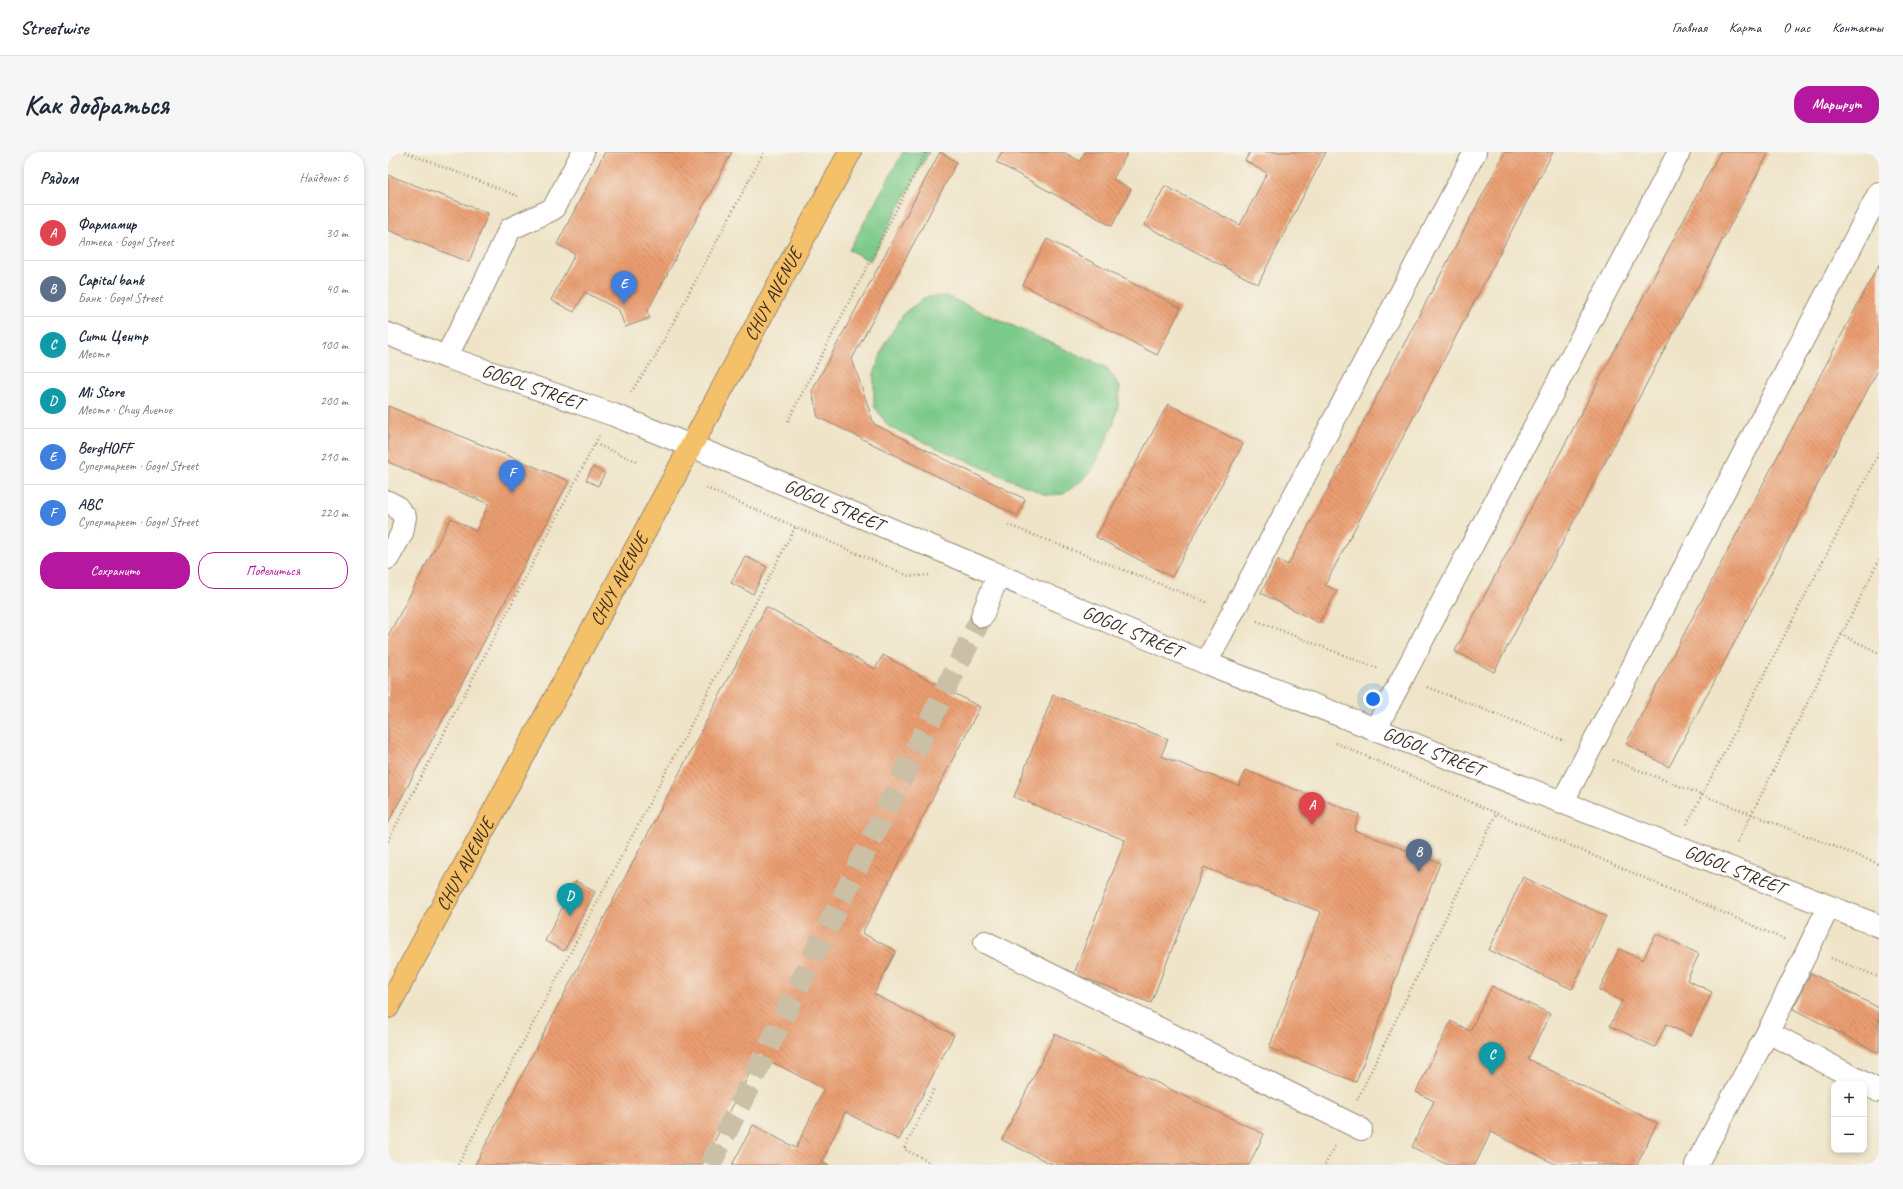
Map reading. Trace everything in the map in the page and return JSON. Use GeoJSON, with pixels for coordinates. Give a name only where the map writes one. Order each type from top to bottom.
{"type":"FeatureCollection","features":[{"type":"Feature","properties":{"kind":"main road","name":"CHUY AVENUE"},"geometry":{"type":"LineString","coordinates":[[388,1006],[850,152]]}},
{"type":"Feature","properties":{"kind":"street"},"geometry":{"type":"LineString","coordinates":[[446,357],[480,292],[510,228],[553,209],[583,152]]}},
{"type":"Feature","properties":{"kind":"street"},"geometry":{"type":"LineString","coordinates":[[1206,663],[1475,152]]}},
{"type":"Feature","properties":{"kind":"street"},"geometry":{"type":"LineString","coordinates":[[1375,730],[1680,152]]}},
{"type":"Feature","properties":{"kind":"street"},"geometry":{"type":"LineString","coordinates":[[1562,803],[1879,193]]}},
{"type":"Feature","properties":{"kind":"street","name":"GOGOL STREET"},"geometry":{"type":"LineString","coordinates":[[388,334],[446,357],[614,415],[1206,663],[1828,908],[1879,926]]}},
{"type":"Feature","properties":{"kind":"street"},"geometry":{"type":"LineString","coordinates":[[388,502],[396,506],[405,517],[402,533],[388,558]]}},
{"type":"Feature","properties":{"kind":"street"},"geometry":{"type":"LineString","coordinates":[[982,616],[998,575]]}},
{"type":"Feature","properties":{"kind":"street"},"geometry":{"type":"LineString","coordinates":[[1696,1165],[1768,1032],[1828,908]]}},
{"type":"Feature","properties":{"kind":"street"},"geometry":{"type":"LineString","coordinates":[[985,942],[1354,1126]]}},
{"type":"Feature","properties":{"kind":"street"},"geometry":{"type":"LineString","coordinates":[[1768,1032],[1879,1090]]}},
{"type":"Feature","properties":{"kind":"path"},"geometry":{"type":"LineString","coordinates":[[405,152],[553,209]]}},
{"type":"Feature","properties":{"kind":"path"},"geometry":{"type":"LineString","coordinates":[[631,392],[655,357],[764,152]]}},
{"type":"Feature","properties":{"kind":"path"},"geometry":{"type":"LineString","coordinates":[[788,421],[926,152]]}},
{"type":"Feature","properties":{"kind":"path"},"geometry":{"type":"LineString","coordinates":[[388,841],[600,435]]}},
{"type":"Feature","properties":{"kind":"path"},"geometry":{"type":"LineString","coordinates":[[595,444],[639,462]]}},
{"type":"Feature","properties":{"kind":"path"},"geometry":{"type":"LineString","coordinates":[[1675,848],[1879,453]]}},
{"type":"Feature","properties":{"kind":"path"},"geometry":{"type":"LineString","coordinates":[[706,488],[909,576],[932,576]]}},
{"type":"Feature","properties":{"kind":"path"},"geometry":{"type":"LineString","coordinates":[[1008,525],[1879,864]]}},
{"type":"Feature","properties":{"kind":"path"},"geometry":{"type":"LineString","coordinates":[[458,1165],[796,526]]}},
{"type":"Feature","properties":{"kind":"path"},"geometry":{"type":"LineString","coordinates":[[1725,867],[1879,560]]}},
{"type":"Feature","properties":{"kind":"path"},"geometry":{"type":"LineString","coordinates":[[1842,634],[1879,653]]}},
{"type":"Feature","properties":{"kind":"path"},"geometry":{"type":"LineString","coordinates":[[1335,743],[1497,812],[1808,950],[1879,977]]}},
{"type":"Feature","properties":{"kind":"path"},"geometry":{"type":"LineString","coordinates":[[1325,1165],[1354,1126],[1497,812]]}},
{"type":"Feature","properties":{"kind":"path"},"geometry":{"type":"LineString","coordinates":[[935,1165],[904,1150],[936,1086]]}},
{"type":"Feature","properties":{"kind":"green space"},"geometry":{"type":"Polygon","coordinates":[[[903,152],[929,152],[870,261],[849,250],[903,152]]]}},
{"type":"Feature","properties":{"kind":"green space"},"geometry":{"type":"Polygon","coordinates":[[[946,296],[1107,368],[1120,387],[1118,405],[1113,426],[1093,469],[1079,483],[1063,494],[1046,495],[889,427],[874,406],[874,374],[885,343],[905,312],[927,297],[946,296]]]}},
{"type":"Feature","properties":{"kind":"building"},"geometry":{"type":"Polygon","coordinates":[[[605,152],[732,152],[647,312],[650,318],[625,327],[619,310],[585,292],[574,312],[551,300],[575,254],[557,244],[605,152]]]}},
{"type":"Feature","properties":{"kind":"building"},"geometry":{"type":"Polygon","coordinates":[[[940,152],[957,162],[852,359],[874,424],[1025,499],[1018,516],[818,417],[812,391],[940,152]]]}},
{"type":"Feature","properties":{"kind":"building"},"geometry":{"type":"Polygon","coordinates":[[[1002,152],[1063,152],[1080,161],[1085,152],[1128,152],[1113,179],[1131,189],[1112,226],[996,162],[1002,152]]]}},
{"type":"Feature","properties":{"kind":"building"},"geometry":{"type":"Polygon","coordinates":[[[1250,152],[1326,152],[1258,284],[1144,225],[1165,186],[1240,225],[1267,173],[1245,161],[1250,152]]]}},
{"type":"Feature","properties":{"kind":"building"},"geometry":{"type":"Polygon","coordinates":[[[1505,152],[1553,152],[1325,585],[1337,591],[1319,623],[1261,593],[1278,560],[1288,565],[1505,152]]]}},
{"type":"Feature","properties":{"kind":"building"},"geometry":{"type":"Polygon","coordinates":[[[1720,152],[1769,152],[1494,672],[1455,651],[1720,152]]]}},
{"type":"Feature","properties":{"kind":"building"},"geometry":{"type":"Polygon","coordinates":[[[388,175],[488,213],[469,262],[388,230],[388,175]]]}},
{"type":"Feature","properties":{"kind":"building"},"geometry":{"type":"Polygon","coordinates":[[[1047,239],[1181,308],[1157,355],[1023,285],[1047,239]]]}},
{"type":"Feature","properties":{"kind":"building"},"geometry":{"type":"Polygon","coordinates":[[[1879,264],[1879,368],[1669,767],[1626,744],[1879,264]]]}},
{"type":"Feature","properties":{"kind":"building"},"geometry":{"type":"Polygon","coordinates":[[[1168,404],[1243,444],[1172,577],[1096,537],[1168,404]]]}},
{"type":"Feature","properties":{"kind":"building"},"geometry":{"type":"Polygon","coordinates":[[[388,406],[569,481],[388,823],[388,636],[451,518],[476,531],[489,504],[388,462],[388,406]]]}},
{"type":"Feature","properties":{"kind":"building"},"geometry":{"type":"Polygon","coordinates":[[[593,467],[605,473],[598,486],[586,480],[593,467]]]}},
{"type":"Feature","properties":{"kind":"building"},"geometry":{"type":"Polygon","coordinates":[[[745,556],[767,567],[753,594],[731,583],[745,556]]]}},
{"type":"Feature","properties":{"kind":"building"},"geometry":{"type":"Polygon","coordinates":[[[766,607],[875,669],[883,655],[980,707],[862,933],[896,951],[874,994],[954,1035],[899,1140],[845,1112],[822,1162],[829,1165],[732,1165],[753,1125],[796,1148],[824,1089],[759,1055],[702,1165],[475,1165],[766,607]]]}},
{"type":"Feature","properties":{"kind":"building"},"geometry":{"type":"Polygon","coordinates":[[[1053,695],[1168,739],[1161,756],[1239,786],[1245,770],[1359,814],[1354,830],[1440,863],[1356,1082],[1269,1048],[1321,912],[1204,867],[1151,1003],[1074,974],[1125,840],[1014,797],[1053,695]]]}},
{"type":"Feature","properties":{"kind":"building"},"geometry":{"type":"Polygon","coordinates":[[[1523,877],[1606,916],[1572,989],[1489,950],[1523,877]]]}},
{"type":"Feature","properties":{"kind":"building"},"geometry":{"type":"Polygon","coordinates":[[[576,881],[595,892],[564,951],[545,941],[576,881]]]}},
{"type":"Feature","properties":{"kind":"building"},"geometry":{"type":"Polygon","coordinates":[[[1656,933],[1699,954],[1687,980],[1712,992],[1691,1036],[1666,1024],[1655,1047],[1610,1026],[1622,1001],[1599,990],[1619,949],[1643,960],[1656,933]]]}},
{"type":"Feature","properties":{"kind":"building"},"geometry":{"type":"Polygon","coordinates":[[[1811,973],[1879,1008],[1879,1053],[1793,1009],[1811,973]]]}},
{"type":"Feature","properties":{"kind":"building"},"geometry":{"type":"Polygon","coordinates":[[[1492,986],[1550,1014],[1528,1059],[1657,1123],[1637,1165],[1557,1165],[1491,1132],[1475,1165],[1448,1165],[1412,1147],[1434,1101],[1416,1092],[1451,1021],[1470,1031],[1492,986]]]}},
{"type":"Feature","properties":{"kind":"building"},"geometry":{"type":"Polygon","coordinates":[[[1055,1034],[1264,1134],[1249,1165],[1054,1165],[1002,1140],[1055,1034]]]}},
{"type":"Feature","properties":{"kind":"tunnel"},"geometry":{"type":"LineString","coordinates":[[710,1165],[982,616]]}},
{"type":"Feature","properties":{"kind":"place","name":"BergHOFF"},"geometry":{"type":"Point","coordinates":[624,304]}},
{"type":"Feature","properties":{"kind":"place","name":"АВС"},"geometry":{"type":"Point","coordinates":[512,493]}},
{"type":"Feature","properties":{"kind":"place","name":"Фармамир"},"geometry":{"type":"Point","coordinates":[1312,825]}},
{"type":"Feature","properties":{"kind":"place","name":"Capital bank"},"geometry":{"type":"Point","coordinates":[1419,872]}},
{"type":"Feature","properties":{"kind":"place","name":"Mi Store"},"geometry":{"type":"Point","coordinates":[570,916]}},
{"type":"Feature","properties":{"kind":"place","name":"Сити Центр"},"geometry":{"type":"Point","coordinates":[1492,1075]}}]}
